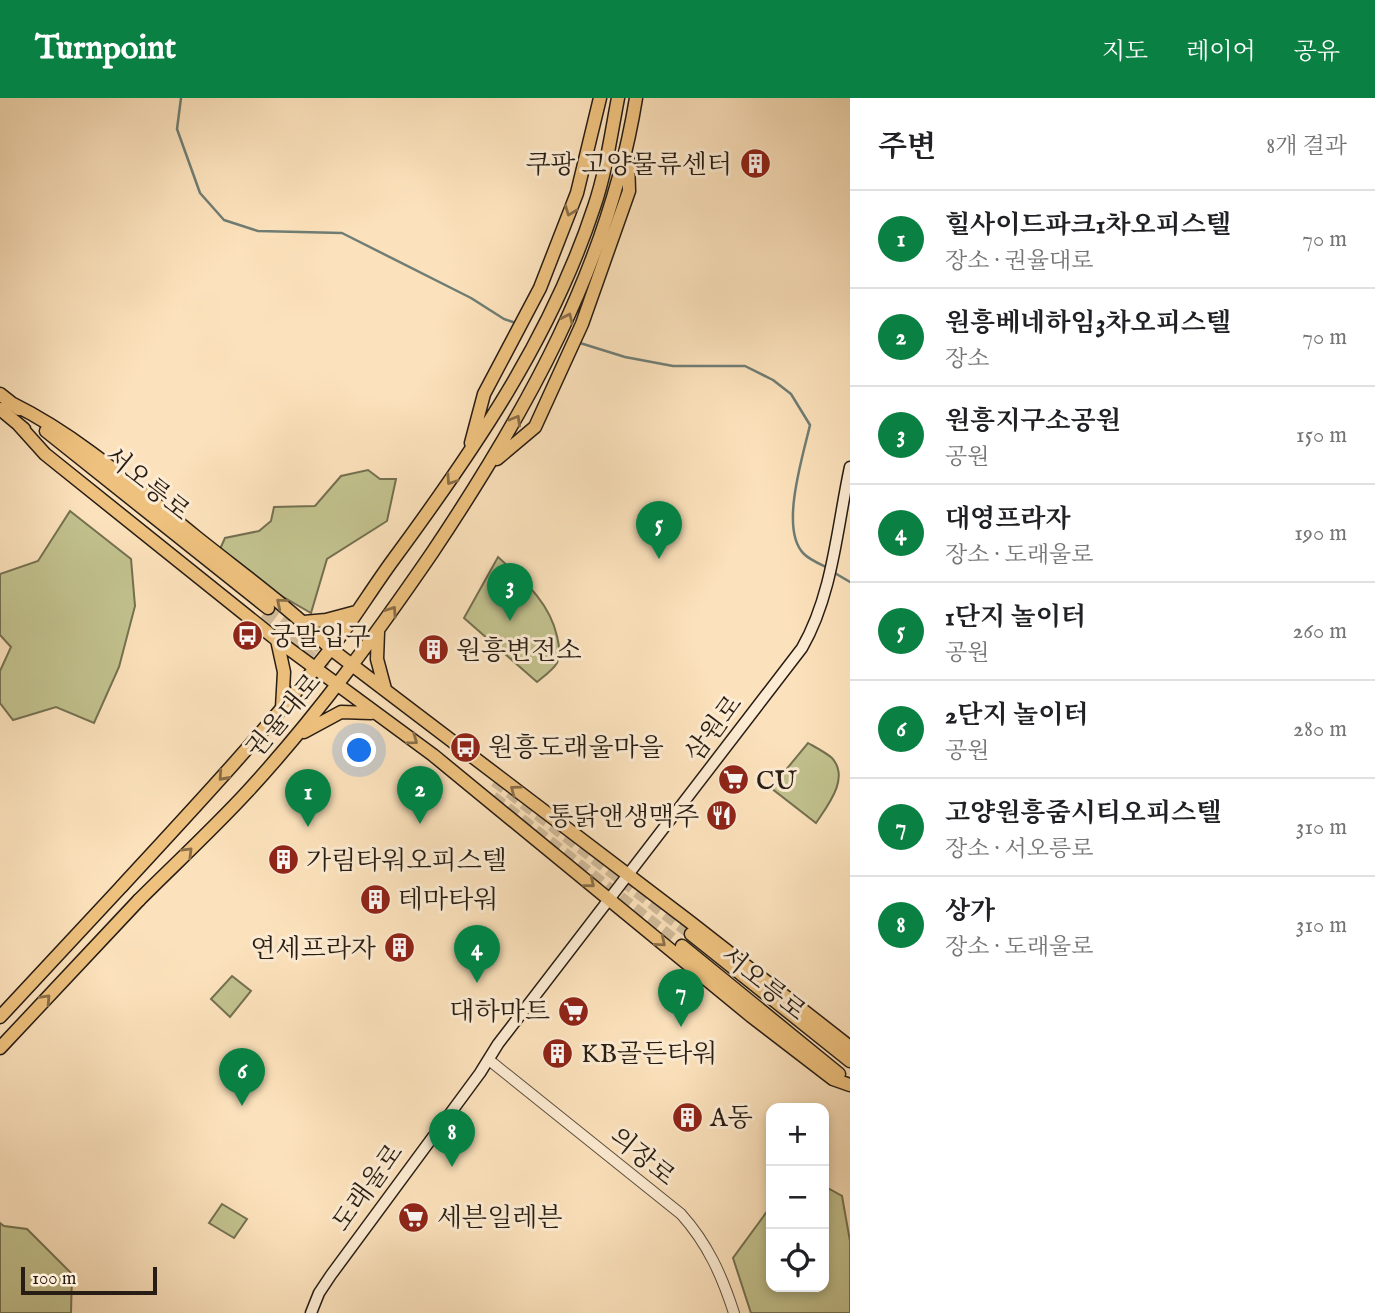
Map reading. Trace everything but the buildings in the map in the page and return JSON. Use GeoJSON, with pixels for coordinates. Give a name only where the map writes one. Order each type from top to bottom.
{"type":"FeatureCollection","features":[{"type":"Feature","properties":{"kind":"main road"},"geometry":{"type":"LineString","coordinates":[[469,452],[484,394],[548,268],[577,193],[600,98]]}},
{"type":"Feature","properties":{"kind":"main road","name":"권율대로"},"geometry":{"type":"LineString","coordinates":[[0,1017],[122,886],[282,708],[331,649],[469,452],[527,361],[574,265],[595,204],[618,98]]}},
{"type":"Feature","properties":{"kind":"main road"},"geometry":{"type":"LineString","coordinates":[[489,466],[535,427],[591,303],[629,191],[627,147],[636,98]]}},
{"type":"Feature","properties":{"kind":"main road","name":"권율대로"},"geometry":{"type":"LineString","coordinates":[[0,1048],[139,900],[247,792],[338,686],[379,631],[489,466],[545,366],[590,269],[615,194],[627,147]]}},
{"type":"Feature","properties":{"kind":"main road","name":"서오릉로"},"geometry":{"type":"LineString","coordinates":[[0,394],[264,612],[0,410]]}},
{"type":"Feature","properties":{"kind":"main road"},"geometry":{"type":"LineString","coordinates":[[13,404],[36,415],[110,469],[304,622],[352,666],[850,1048]]}},
{"type":"Feature","properties":{"kind":"main road"},"geometry":{"type":"LineString","coordinates":[[18,424],[45,453],[276,640],[433,755],[613,894],[751,1016],[833,1079],[850,1084]]}},
{"type":"Feature","properties":{"kind":"main road","name":"삼원로"},"geometry":{"type":"LineString","coordinates":[[613,894],[802,648],[813,629],[827,583],[850,467]]}},
{"type":"Feature","properties":{"kind":"main road"},"geometry":{"type":"LineString","coordinates":[[304,622],[326,620],[357,612]]}},
{"type":"Feature","properties":{"kind":"main road"},"geometry":{"type":"LineString","coordinates":[[379,631],[377,659],[380,678],[387,692]]}},
{"type":"Feature","properties":{"kind":"main road"},"geometry":{"type":"LineString","coordinates":[[276,640],[284,672],[282,708]]}},
{"type":"Feature","properties":{"kind":"main road"},"geometry":{"type":"LineString","coordinates":[[294,738],[341,712],[376,713]]}},
{"type":"Feature","properties":{"kind":"main road","name":"도래울로"},"geometry":{"type":"LineString","coordinates":[[311,1313],[319,1293],[331,1275],[613,894]]}},
{"type":"Feature","properties":{"kind":"main road","name":"서오릉로"},"geometry":{"type":"LineString","coordinates":[[691,934],[850,1061]]}},
{"type":"Feature","properties":{"kind":"main road","name":"서오릉로"},"geometry":{"type":"LineString","coordinates":[[681,946],[850,1084]]}},
{"type":"Feature","properties":{"kind":"street","name":"의장로"},"geometry":{"type":"LineString","coordinates":[[489,1060],[681,1214],[711,1253],[734,1313]]}},
{"type":"Feature","properties":{"kind":"green space"},"geometry":{"type":"Polygon","coordinates":[[[368,470],[380,479],[396,479],[387,521],[327,559],[311,613],[221,561],[220,549],[225,538],[259,531],[271,521],[274,507],[315,506],[341,476],[368,470]]]}},
{"type":"Feature","properties":{"kind":"green space"},"geometry":{"type":"Polygon","coordinates":[[[70,511],[131,559],[135,606],[119,667],[94,723],[56,707],[13,720],[0,703],[0,671],[11,647],[0,635],[0,574],[38,561],[70,511]]]}},
{"type":"Feature","properties":{"kind":"green space"},"geometry":{"type":"Polygon","coordinates":[[[498,557],[534,592],[548,612],[557,636],[557,663],[537,682],[464,618],[498,557]]]}},
{"type":"Feature","properties":{"kind":"green space"},"geometry":{"type":"Polygon","coordinates":[[[808,743],[832,758],[839,774],[835,791],[816,823],[771,788],[808,743]]]}},
{"type":"Feature","properties":{"kind":"green space"},"geometry":{"type":"Polygon","coordinates":[[[232,976],[251,991],[230,1017],[211,999],[232,976]]]}},
{"type":"Feature","properties":{"kind":"green space"},"geometry":{"type":"Polygon","coordinates":[[[829,1189],[842,1196],[850,1241],[850,1313],[751,1313],[733,1258],[766,1213],[766,1292],[829,1292],[829,1189]]]}},
{"type":"Feature","properties":{"kind":"green space"},"geometry":{"type":"Polygon","coordinates":[[[222,1204],[247,1219],[234,1238],[209,1223],[222,1204]]]}},
{"type":"Feature","properties":{"kind":"green space"},"geometry":{"type":"Polygon","coordinates":[[[0,1223],[27,1229],[72,1274],[71,1313],[0,1313],[0,1223]]]}},
{"type":"Feature","properties":{"kind":"waterway"},"geometry":{"type":"LineString","coordinates":[[181,98],[177,129],[200,193],[224,220],[258,231],[342,233],[516,323]]}},
{"type":"Feature","properties":{"kind":"waterway"},"geometry":{"type":"LineString","coordinates":[[580,343],[625,357],[673,366],[745,366],[773,380],[791,394],[810,425],[798,473],[793,528],[797,543],[804,554],[828,568]]}},
{"type":"Feature","properties":{"kind":"waterway"},"geometry":{"type":"LineString","coordinates":[[833,572],[850,582]]}},
{"type":"Feature","properties":{"kind":"tunnel"},"geometry":{"type":"LineString","coordinates":[[268,608],[333,658]]}},
{"type":"Feature","properties":{"kind":"tunnel"},"geometry":{"type":"LineString","coordinates":[[261,617],[326,669]]}},
{"type":"Feature","properties":{"kind":"tunnel"},"geometry":{"type":"LineString","coordinates":[[495,781],[691,934]]}},
{"type":"Feature","properties":{"kind":"tunnel"},"geometry":{"type":"LineString","coordinates":[[493,797],[682,946]]}},
{"type":"Feature","properties":{"kind":"place","name":"쿠팡 고양물류센터"},"geometry":{"type":"Point","coordinates":[755,164]}},
{"type":"Feature","properties":{"kind":"place","name":"1단지 놀이터"},"geometry":{"type":"Point","coordinates":[659,559]}},
{"type":"Feature","properties":{"kind":"place","name":"원흥지구소공원"},"geometry":{"type":"Point","coordinates":[510,621]}},
{"type":"Feature","properties":{"kind":"place","name":"궁말입구"},"geometry":{"type":"Point","coordinates":[247,636]}},
{"type":"Feature","properties":{"kind":"place","name":"원흥변전소"},"geometry":{"type":"Point","coordinates":[433,650]}},
{"type":"Feature","properties":{"kind":"place","name":"원흥도래울마을"},"geometry":{"type":"Point","coordinates":[465,747]}},
{"type":"Feature","properties":{"kind":"place","name":"CU"},"geometry":{"type":"Point","coordinates":[733,780]}},
{"type":"Feature","properties":{"kind":"place","name":"통닭앤생맥주"},"geometry":{"type":"Point","coordinates":[722,816]}},
{"type":"Feature","properties":{"kind":"place","name":"원흥베네하임3차오피스텔"},"geometry":{"type":"Point","coordinates":[420,824]}},
{"type":"Feature","properties":{"kind":"place","name":"힐사이드파크1차오피스텔"},"geometry":{"type":"Point","coordinates":[308,827]}},
{"type":"Feature","properties":{"kind":"place","name":"가림타워오피스텔"},"geometry":{"type":"Point","coordinates":[283,860]}},
{"type":"Feature","properties":{"kind":"place","name":"테마타워"},"geometry":{"type":"Point","coordinates":[375,899]}},
{"type":"Feature","properties":{"kind":"place","name":"연세프라자"},"geometry":{"type":"Point","coordinates":[399,948]}},
{"type":"Feature","properties":{"kind":"place","name":"대영프라자"},"geometry":{"type":"Point","coordinates":[477,983]}},
{"type":"Feature","properties":{"kind":"place","name":"대하마트"},"geometry":{"type":"Point","coordinates":[573,1011]}},
{"type":"Feature","properties":{"kind":"place","name":"고양원흥줌시티오피스텔"},"geometry":{"type":"Point","coordinates":[681,1027]}},
{"type":"Feature","properties":{"kind":"place","name":"KB골든타워"},"geometry":{"type":"Point","coordinates":[558,1053]}},
{"type":"Feature","properties":{"kind":"place","name":"2단지 놀이터"},"geometry":{"type":"Point","coordinates":[242,1106]}},
{"type":"Feature","properties":{"kind":"place","name":"A동"},"geometry":{"type":"Point","coordinates":[687,1117]}},
{"type":"Feature","properties":{"kind":"place","name":"상가"},"geometry":{"type":"Point","coordinates":[452,1167]}},
{"type":"Feature","properties":{"kind":"place","name":"세븐일레븐"},"geometry":{"type":"Point","coordinates":[414,1217]}}]}
